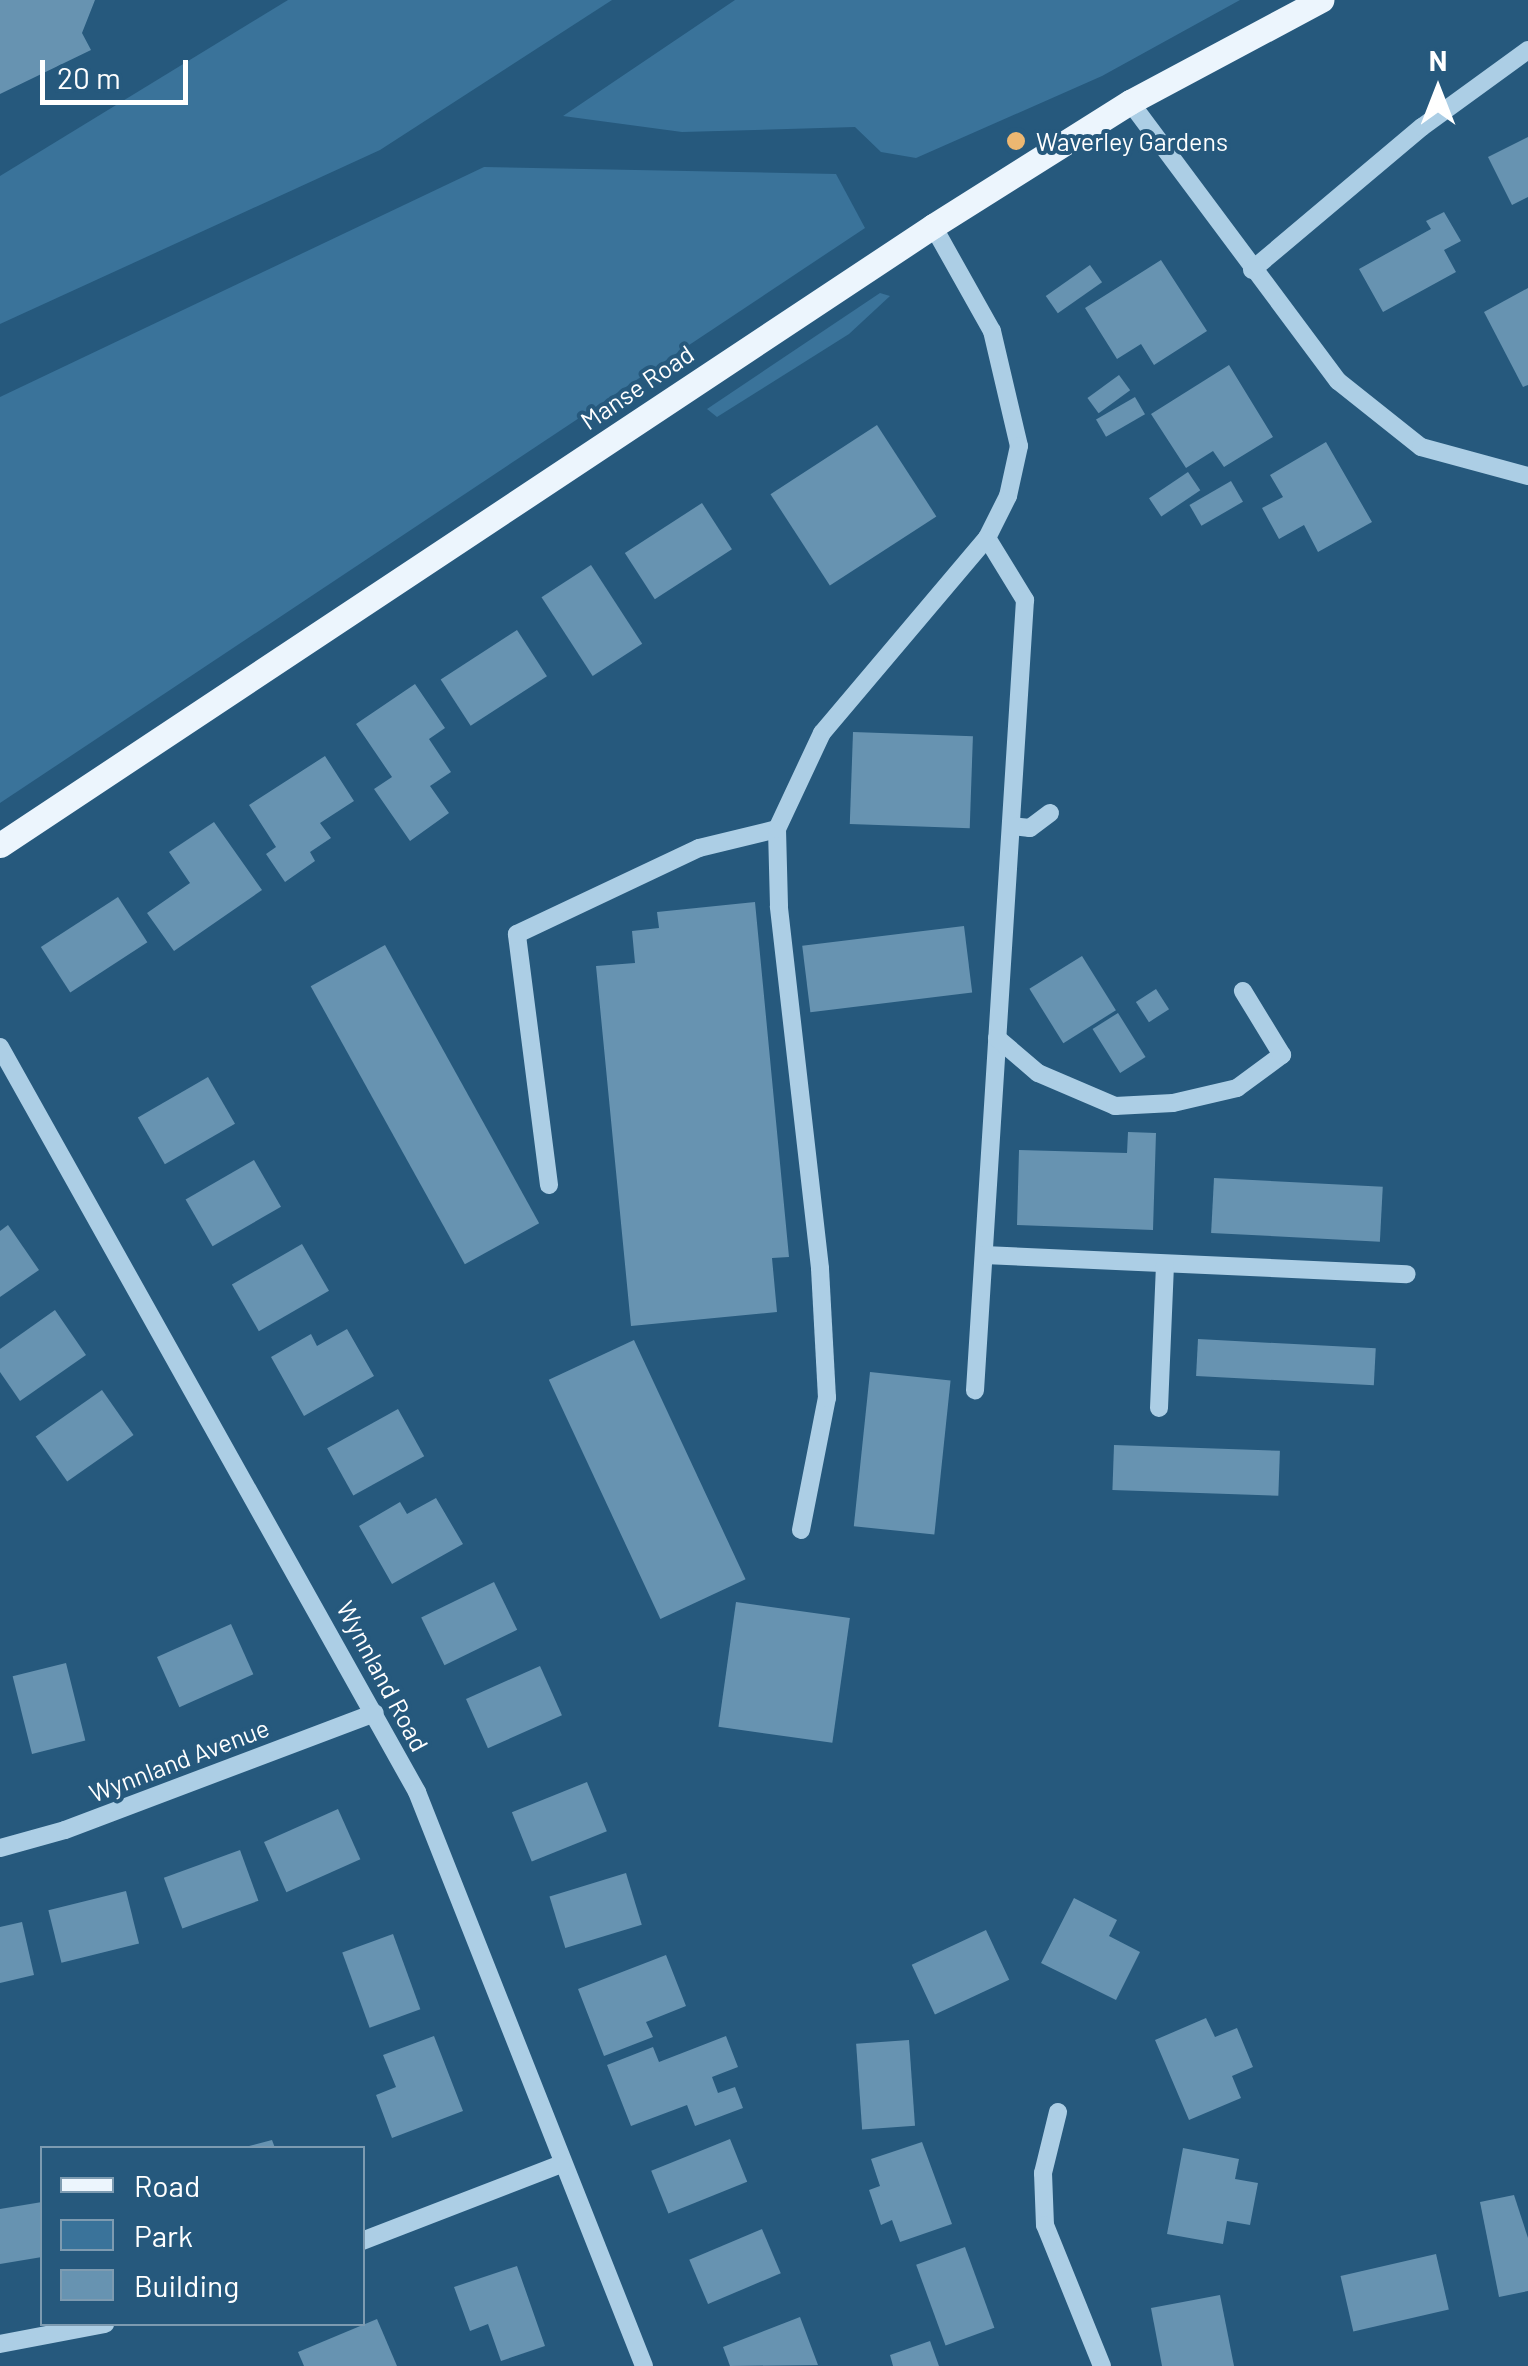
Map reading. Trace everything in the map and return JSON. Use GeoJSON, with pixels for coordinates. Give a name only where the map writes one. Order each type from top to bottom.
{"type":"FeatureCollection","features":[{"type":"Feature","properties":{"kind":"main road","name":"Manse Road"},"geometry":{"type":"LineString","coordinates":[[0,845],[934,226],[1130,102],[1320,0]]}},
{"type":"Feature","properties":{"kind":"street"},"geometry":{"type":"LineString","coordinates":[[1252,270],[1422,128],[1528,50]]}},
{"type":"Feature","properties":{"kind":"street"},"geometry":{"type":"LineString","coordinates":[[1130,102],[1338,380],[1420,447],[1528,476]]}},
{"type":"Feature","properties":{"kind":"street"},"geometry":{"type":"LineString","coordinates":[[801,1530],[827,1398],[820,1268],[779,906],[777,829],[822,733],[987,538],[1008,496],[1020,446],[992,331],[934,226]]}},
{"type":"Feature","properties":{"kind":"street"},"geometry":{"type":"LineString","coordinates":[[975,1390],[1025,600],[987,538]]}},
{"type":"Feature","properties":{"kind":"street"},"geometry":{"type":"LineString","coordinates":[[1011,826],[1030,828],[1050,813]]}},
{"type":"Feature","properties":{"kind":"street"},"geometry":{"type":"LineString","coordinates":[[550,1185],[516,934],[700,848],[777,829]]}},
{"type":"Feature","properties":{"kind":"street"},"geometry":{"type":"LineString","coordinates":[[998,1038],[1038,1073],[1115,1106],[1173,1104],[1237,1088],[1282,1055],[1243,991]]}},
{"type":"Feature","properties":{"kind":"street","name":"Wynnland Road"},"geometry":{"type":"LineString","coordinates":[[0,1046],[417,1792],[644,2366]]}},
{"type":"Feature","properties":{"kind":"street"},"geometry":{"type":"LineString","coordinates":[[984,1255],[1407,1274]]}},
{"type":"Feature","properties":{"kind":"street"},"geometry":{"type":"LineString","coordinates":[[1159,1408],[1164,1265]]}},
{"type":"Feature","properties":{"kind":"street","name":"Wynnland Avenue"},"geometry":{"type":"LineString","coordinates":[[0,1848],[65,1830],[375,1713]]}},
{"type":"Feature","properties":{"kind":"street"},"geometry":{"type":"LineString","coordinates":[[1058,2112],[1043,2173],[1045,2224],[1102,2366]]}},
{"type":"Feature","properties":{"kind":"street"},"geometry":{"type":"LineString","coordinates":[[365,2240],[562,2164]]}},
{"type":"Feature","properties":{"kind":"street"},"geometry":{"type":"LineString","coordinates":[[0,2344],[95,2326]]}},
{"type":"Feature","properties":{"kind":"green space"},"geometry":{"type":"Polygon","coordinates":[[[288,0],[612,0],[380,150],[0,324],[0,176],[288,0]]]}},
{"type":"Feature","properties":{"kind":"green space"},"geometry":{"type":"Polygon","coordinates":[[[735,0],[1240,0],[1102,76],[916,158],[881,152],[855,127],[682,132],[563,116],[735,0]]]}},
{"type":"Feature","properties":{"kind":"green space"},"geometry":{"type":"Polygon","coordinates":[[[484,167],[836,174],[865,228],[0,803],[0,397],[484,167]]]}},
{"type":"Feature","properties":{"kind":"green space"},"geometry":{"type":"Polygon","coordinates":[[[880,293],[890,296],[849,334],[717,417],[707,409],[880,293]]]}},
{"type":"Feature","properties":{"kind":"building"},"geometry":{"type":"Polygon","coordinates":[[[0,0],[95,0],[82,33],[91,50],[0,94],[0,0]]]}},
{"type":"Feature","properties":{"kind":"building"},"geometry":{"type":"Polygon","coordinates":[[[1528,137],[1528,197],[1512,205],[1488,157],[1528,137]]]}},
{"type":"Feature","properties":{"kind":"building"},"geometry":{"type":"Polygon","coordinates":[[[1444,212],[1461,241],[1444,250],[1456,272],[1383,312],[1359,269],[1431,229],[1426,221],[1444,212]]]}},
{"type":"Feature","properties":{"kind":"building"},"geometry":{"type":"Polygon","coordinates":[[[1161,260],[1207,331],[1154,365],[1141,344],[1117,359],[1085,308],[1161,260]]]}},
{"type":"Feature","properties":{"kind":"building"},"geometry":{"type":"Polygon","coordinates":[[[1090,265],[1102,282],[1058,313],[1046,296],[1090,265]]]}},
{"type":"Feature","properties":{"kind":"building"},"geometry":{"type":"Polygon","coordinates":[[[1528,288],[1528,385],[1523,387],[1484,312],[1528,288]]]}},
{"type":"Feature","properties":{"kind":"building"},"geometry":{"type":"Polygon","coordinates":[[[1229,365],[1273,437],[1224,467],[1213,451],[1186,468],[1151,414],[1229,365]]]}},
{"type":"Feature","properties":{"kind":"building"},"geometry":{"type":"Polygon","coordinates":[[[1119,375],[1130,390],[1099,413],[1087,398],[1119,375]]]}},
{"type":"Feature","properties":{"kind":"building"},"geometry":{"type":"Polygon","coordinates":[[[1135,397],[1145,414],[1106,437],[1096,420],[1135,397]]]}},
{"type":"Feature","properties":{"kind":"building"},"geometry":{"type":"Polygon","coordinates":[[[877,425],[936,516],[830,586],[770,494],[877,425]]]}},
{"type":"Feature","properties":{"kind":"building"},"geometry":{"type":"Polygon","coordinates":[[[1326,442],[1372,522],[1318,552],[1304,525],[1279,539],[1262,508],[1283,497],[1270,475],[1326,442]]]}},
{"type":"Feature","properties":{"kind":"building"},"geometry":{"type":"Polygon","coordinates":[[[1188,472],[1200,490],[1161,517],[1149,498],[1188,472]]]}},
{"type":"Feature","properties":{"kind":"building"},"geometry":{"type":"Polygon","coordinates":[[[1231,481],[1243,502],[1201,526],[1189,505],[1231,481]]]}},
{"type":"Feature","properties":{"kind":"building"},"geometry":{"type":"Polygon","coordinates":[[[702,503],[732,549],[655,599],[625,553],[702,503]]]}},
{"type":"Feature","properties":{"kind":"building"},"geometry":{"type":"Polygon","coordinates":[[[591,565],[642,644],[593,676],[542,597],[591,565]]]}},
{"type":"Feature","properties":{"kind":"building"},"geometry":{"type":"Polygon","coordinates":[[[517,630],[547,676],[471,726],[441,680],[517,630]]]}},
{"type":"Feature","properties":{"kind":"building"},"geometry":{"type":"Polygon","coordinates":[[[415,684],[445,728],[429,739],[451,772],[430,786],[449,813],[410,841],[374,789],[392,777],[356,724],[415,684]]]}},
{"type":"Feature","properties":{"kind":"building"},"geometry":{"type":"Polygon","coordinates":[[[853,732],[973,736],[970,828],[850,824],[853,732]]]}},
{"type":"Feature","properties":{"kind":"building"},"geometry":{"type":"Polygon","coordinates":[[[325,756],[354,801],[320,823],[331,838],[310,852],[315,861],[285,882],[266,854],[276,847],[249,805],[325,756]]]}},
{"type":"Feature","properties":{"kind":"building"},"geometry":{"type":"Polygon","coordinates":[[[214,822],[262,890],[174,951],[147,913],[190,883],[169,852],[214,822]]]}},
{"type":"Feature","properties":{"kind":"building"},"geometry":{"type":"Polygon","coordinates":[[[118,897],[147,942],[70,992],[41,947],[118,897]]]}},
{"type":"Feature","properties":{"kind":"building"},"geometry":{"type":"Polygon","coordinates":[[[755,902],[789,1257],[772,1258],[777,1312],[631,1326],[596,966],[635,963],[632,931],[659,928],[657,912],[755,902]]]}},
{"type":"Feature","properties":{"kind":"building"},"geometry":{"type":"Polygon","coordinates":[[[964,926],[972,993],[810,1012],[802,946],[964,926]]]}},
{"type":"Feature","properties":{"kind":"building"},"geometry":{"type":"Polygon","coordinates":[[[385,945],[539,1223],[465,1264],[311,986],[385,945]]]}},
{"type":"Feature","properties":{"kind":"building"},"geometry":{"type":"Polygon","coordinates":[[[1082,956],[1116,1010],[1063,1043],[1029,989],[1082,956]]]}},
{"type":"Feature","properties":{"kind":"building"},"geometry":{"type":"Polygon","coordinates":[[[1156,989],[1169,1009],[1149,1022],[1136,1002],[1156,989]]]}},
{"type":"Feature","properties":{"kind":"building"},"geometry":{"type":"Polygon","coordinates":[[[1118,1013],[1146,1057],[1120,1073],[1093,1029],[1118,1013]]]}},
{"type":"Feature","properties":{"kind":"building"},"geometry":{"type":"Polygon","coordinates":[[[208,1077],[235,1124],[165,1164],[138,1118],[208,1077]]]}},
{"type":"Feature","properties":{"kind":"building"},"geometry":{"type":"Polygon","coordinates":[[[1128,1132],[1156,1133],[1153,1230],[1017,1225],[1019,1150],[1127,1153],[1128,1132]]]}},
{"type":"Feature","properties":{"kind":"building"},"geometry":{"type":"Polygon","coordinates":[[[254,1160],[281,1207],[213,1246],[186,1200],[254,1160]]]}},
{"type":"Feature","properties":{"kind":"building"},"geometry":{"type":"Polygon","coordinates":[[[1214,1178],[1383,1187],[1380,1242],[1211,1233],[1214,1178]]]}},
{"type":"Feature","properties":{"kind":"building"},"geometry":{"type":"Polygon","coordinates":[[[8,1225],[39,1270],[0,1297],[0,1231],[8,1225]]]}},
{"type":"Feature","properties":{"kind":"building"},"geometry":{"type":"Polygon","coordinates":[[[302,1244],[329,1291],[259,1331],[232,1284],[302,1244]]]}},
{"type":"Feature","properties":{"kind":"building"},"geometry":{"type":"Polygon","coordinates":[[[55,1310],[86,1355],[20,1401],[0,1372],[0,1349],[55,1310]]]}},
{"type":"Feature","properties":{"kind":"building"},"geometry":{"type":"Polygon","coordinates":[[[347,1329],[374,1376],[304,1416],[271,1357],[311,1334],[317,1346],[347,1329]]]}},
{"type":"Feature","properties":{"kind":"building"},"geometry":{"type":"Polygon","coordinates":[[[1198,1339],[1376,1348],[1374,1385],[1196,1376],[1198,1339]]]}},
{"type":"Feature","properties":{"kind":"building"},"geometry":{"type":"Polygon","coordinates":[[[634,1340],[746,1579],[660,1619],[549,1380],[634,1340]]]}},
{"type":"Feature","properties":{"kind":"building"},"geometry":{"type":"Polygon","coordinates":[[[870,1372],[951,1380],[934,1535],[854,1526],[870,1372]]]}},
{"type":"Feature","properties":{"kind":"building"},"geometry":{"type":"Polygon","coordinates":[[[102,1390],[134,1435],[67,1482],[36,1436],[102,1390]]]}},
{"type":"Feature","properties":{"kind":"building"},"geometry":{"type":"Polygon","coordinates":[[[398,1409],[424,1456],[353,1495],[327,1448],[398,1409]]]}},
{"type":"Feature","properties":{"kind":"building"},"geometry":{"type":"Polygon","coordinates":[[[1114,1445],[1280,1451],[1278,1496],[1112,1490],[1114,1445]]]}},
{"type":"Feature","properties":{"kind":"building"},"geometry":{"type":"Polygon","coordinates":[[[436,1498],[463,1544],[392,1584],[359,1526],[400,1502],[407,1514],[436,1498]]]}},
{"type":"Feature","properties":{"kind":"building"},"geometry":{"type":"Polygon","coordinates":[[[494,1582],[517,1630],[444,1665],[421,1618],[494,1582]]]}},
{"type":"Feature","properties":{"kind":"building"},"geometry":{"type":"Polygon","coordinates":[[[736,1602],[850,1618],[832,1743],[718,1727],[736,1602]]]}},
{"type":"Feature","properties":{"kind":"building"},"geometry":{"type":"Polygon","coordinates":[[[231,1624],[253,1674],[179,1707],[157,1657],[231,1624]]]}},
{"type":"Feature","properties":{"kind":"building"},"geometry":{"type":"Polygon","coordinates":[[[66,1663],[85,1741],[32,1754],[13,1676],[66,1663]]]}},
{"type":"Feature","properties":{"kind":"building"},"geometry":{"type":"Polygon","coordinates":[[[540,1666],[562,1715],[488,1748],[466,1699],[540,1666]]]}},
{"type":"Feature","properties":{"kind":"building"},"geometry":{"type":"Polygon","coordinates":[[[587,1782],[607,1831],[532,1861],[512,1812],[587,1782]]]}},
{"type":"Feature","properties":{"kind":"building"},"geometry":{"type":"Polygon","coordinates":[[[338,1809],[360,1859],[286,1892],[264,1842],[338,1809]]]}},
{"type":"Feature","properties":{"kind":"building"},"geometry":{"type":"Polygon","coordinates":[[[240,1850],[258,1901],[182,1928],[164,1878],[240,1850]]]}},
{"type":"Feature","properties":{"kind":"building"},"geometry":{"type":"Polygon","coordinates":[[[626,1873],[642,1925],[565,1948],[549,1896],[626,1873]]]}},
{"type":"Feature","properties":{"kind":"building"},"geometry":{"type":"Polygon","coordinates":[[[126,1891],[139,1943],[61,1963],[48,1910],[126,1891]]]}},
{"type":"Feature","properties":{"kind":"building"},"geometry":{"type":"Polygon","coordinates":[[[1074,1898],[1117,1920],[1109,1936],[1140,1952],[1116,2000],[1041,1963],[1074,1898]]]}},
{"type":"Feature","properties":{"kind":"building"},"geometry":{"type":"Polygon","coordinates":[[[22,1922],[34,1975],[0,1983],[0,1927],[22,1922]]]}},
{"type":"Feature","properties":{"kind":"building"},"geometry":{"type":"Polygon","coordinates":[[[986,1930],[1009,1980],[935,2015],[912,1965],[986,1930]]]}},
{"type":"Feature","properties":{"kind":"building"},"geometry":{"type":"Polygon","coordinates":[[[393,1934],[420,2009],[370,2028],[342,1952],[393,1934]]]}},
{"type":"Feature","properties":{"kind":"building"},"geometry":{"type":"Polygon","coordinates":[[[666,1955],[686,2006],[646,2022],[653,2037],[604,2056],[578,1989],[666,1955]]]}},
{"type":"Feature","properties":{"kind":"building"},"geometry":{"type":"Polygon","coordinates":[[[1206,2018],[1215,2037],[1237,2028],[1253,2067],[1232,2076],[1241,2098],[1189,2120],[1155,2040],[1206,2018]]]}},
{"type":"Feature","properties":{"kind":"building"},"geometry":{"type":"Polygon","coordinates":[[[434,2036],[463,2111],[392,2138],[376,2095],[396,2087],[383,2055],[434,2036]]]}},
{"type":"Feature","properties":{"kind":"building"},"geometry":{"type":"Polygon","coordinates":[[[726,2036],[738,2067],[712,2077],[718,2093],[735,2087],[743,2108],[695,2126],[687,2105],[631,2126],[607,2065],[653,2047],[659,2062],[726,2036]]]}},
{"type":"Feature","properties":{"kind":"building"},"geometry":{"type":"Polygon","coordinates":[[[909,2040],[915,2126],[862,2129],[856,2044],[909,2040]]]}},
{"type":"Feature","properties":{"kind":"building"},"geometry":{"type":"Polygon","coordinates":[[[730,2139],[747,2182],[668,2213],[651,2171],[730,2139]]]}},
{"type":"Feature","properties":{"kind":"building"},"geometry":{"type":"Polygon","coordinates":[[[272,2140],[274,2146],[249,2146],[272,2140]]]}},
{"type":"Feature","properties":{"kind":"building"},"geometry":{"type":"Polygon","coordinates":[[[922,2142],[952,2224],[900,2242],[892,2220],[881,2225],[869,2190],[880,2186],[871,2159],[922,2142]]]}},
{"type":"Feature","properties":{"kind":"building"},"geometry":{"type":"Polygon","coordinates":[[[1183,2148],[1239,2159],[1235,2179],[1258,2183],[1250,2225],[1227,2221],[1223,2244],[1167,2234],[1183,2148]]]}},
{"type":"Feature","properties":{"kind":"building"},"geometry":{"type":"Polygon","coordinates":[[[1514,2195],[1528,2238],[1528,2291],[1499,2297],[1480,2202],[1514,2195]]]}},
{"type":"Feature","properties":{"kind":"building"},"geometry":{"type":"Polygon","coordinates":[[[40,2202],[40,2257],[0,2264],[0,2209],[40,2202]]]}},
{"type":"Feature","properties":{"kind":"building"},"geometry":{"type":"Polygon","coordinates":[[[762,2229],[781,2273],[708,2304],[689,2260],[762,2229]]]}},
{"type":"Feature","properties":{"kind":"building"},"geometry":{"type":"Polygon","coordinates":[[[965,2247],[994,2328],[946,2346],[916,2265],[965,2247]]]}},
{"type":"Feature","properties":{"kind":"building"},"geometry":{"type":"Polygon","coordinates":[[[1436,2254],[1449,2310],[1353,2332],[1341,2276],[1436,2254]]]}},
{"type":"Feature","properties":{"kind":"building"},"geometry":{"type":"Polygon","coordinates":[[[517,2266],[545,2346],[501,2361],[488,2324],[470,2331],[454,2287],[517,2266]]]}},
{"type":"Feature","properties":{"kind":"building"},"geometry":{"type":"Polygon","coordinates":[[[1220,2295],[1234,2366],[1162,2366],[1151,2308],[1220,2295]]]}},
{"type":"Feature","properties":{"kind":"building"},"geometry":{"type":"Polygon","coordinates":[[[800,2317],[818,2365],[730,2366],[723,2347],[800,2317]]]}},
{"type":"Feature","properties":{"kind":"building"},"geometry":{"type":"Polygon","coordinates":[[[377,2319],[397,2366],[304,2366],[298,2352],[377,2319]]]}},
{"type":"Feature","properties":{"kind":"building"},"geometry":{"type":"Polygon","coordinates":[[[930,2341],[939,2366],[893,2366],[890,2355],[930,2341]]]}},
{"type":"Feature","properties":{"kind":"place","name":"Waverley Gardens"},"geometry":{"type":"Point","coordinates":[1016,141]}}]}
